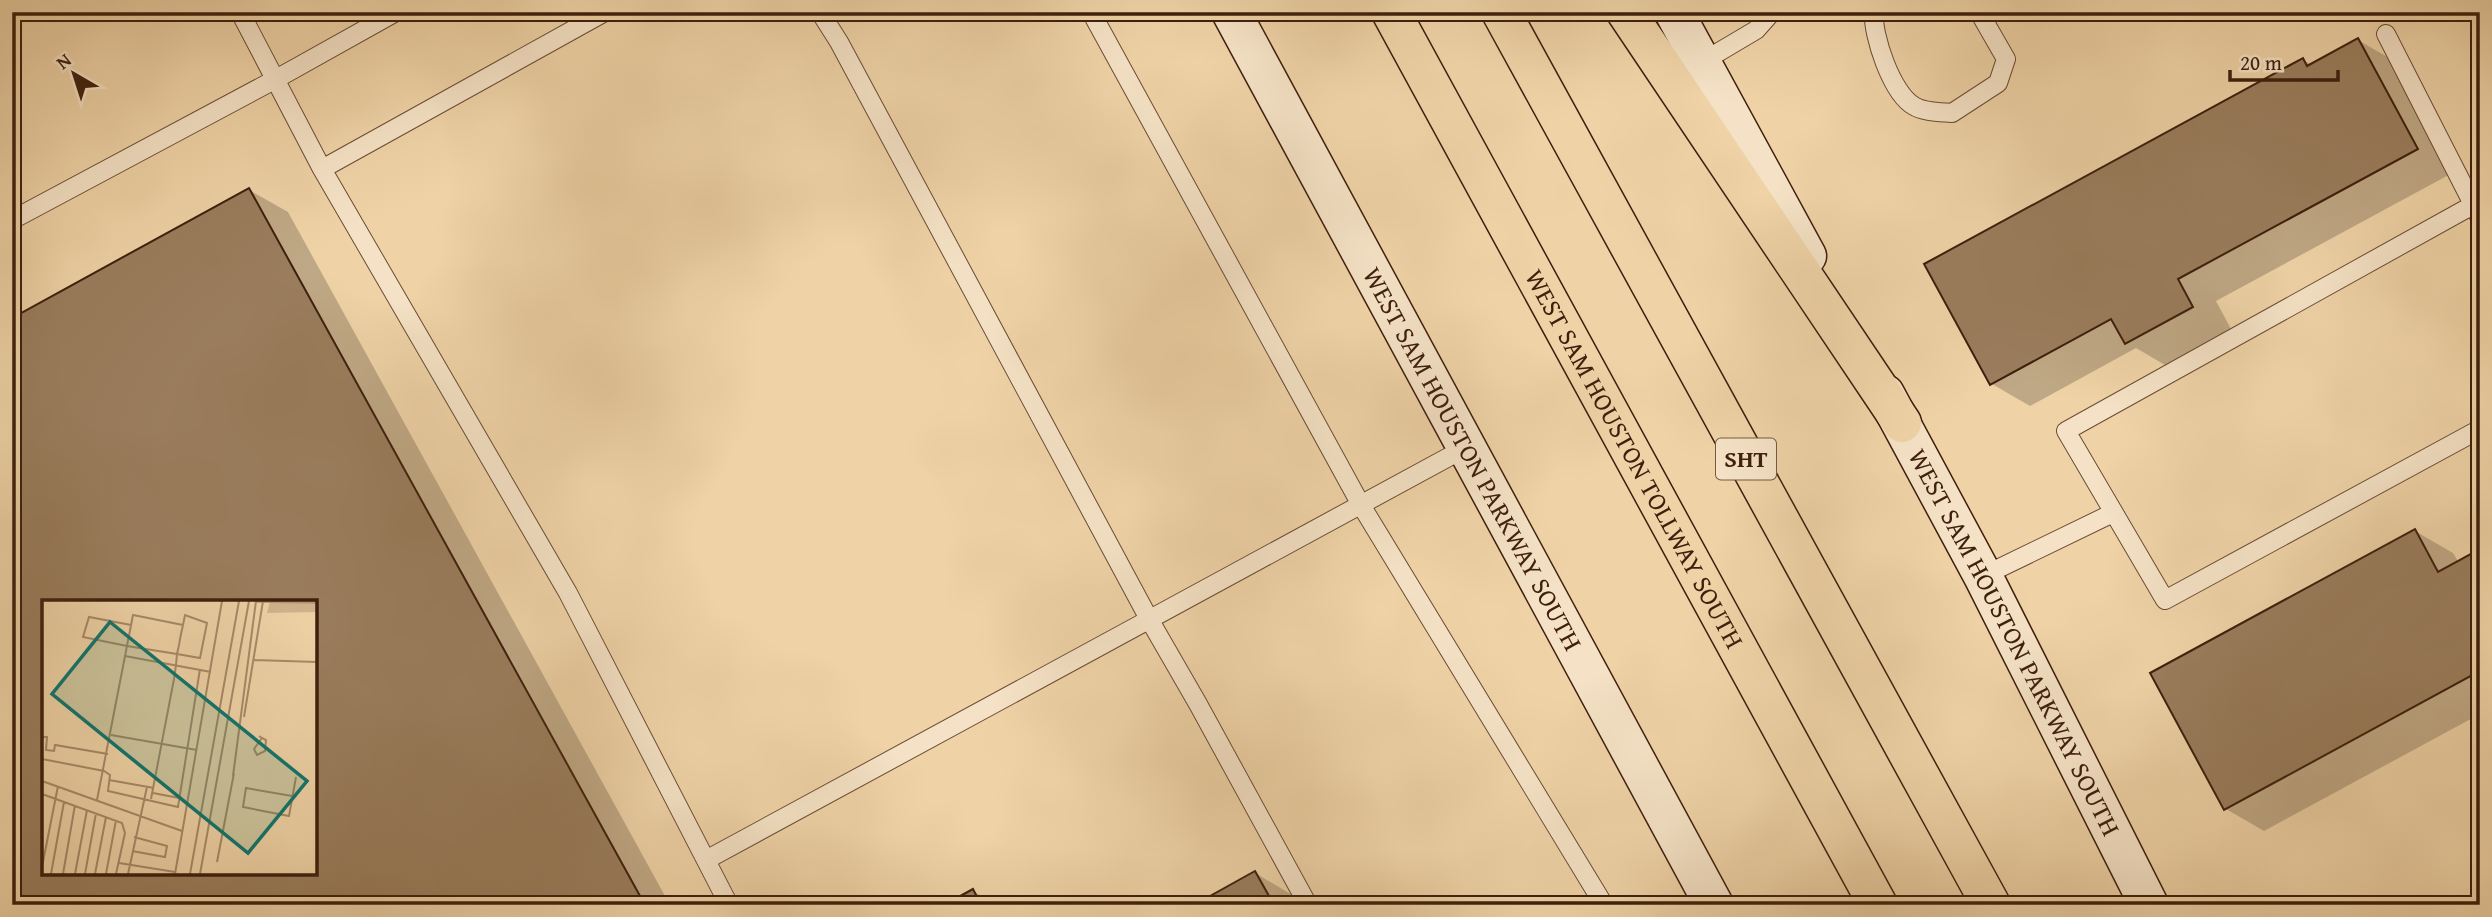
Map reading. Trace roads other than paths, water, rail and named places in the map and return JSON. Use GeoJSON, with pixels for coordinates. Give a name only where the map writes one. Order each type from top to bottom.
{"type":"FeatureCollection","features":[{"type":"Feature","properties":{"kind":"highway","name":"WEST SAM HOUSTON TOLLWAY SOUTH"},"geometry":{"type":"LineString","coordinates":[[1391,12],[1878,905]]}},
{"type":"Feature","properties":{"kind":"highway","name":"SHT"},"geometry":{"type":"LineString","coordinates":[[1501,12],[1991,905]]}},
{"type":"Feature","properties":{"kind":"highway"},"geometry":{"type":"LineString","coordinates":[[1626,12],[1902,423]]}},
{"type":"Feature","properties":{"kind":"main road","name":"WEST SAM HOUSTON PARKWAY SOUTH"},"geometry":{"type":"LineString","coordinates":[[1231,12],[1714,905]]}},
{"type":"Feature","properties":{"kind":"main road","name":"WEST SAM HOUSTON PARKWAY SOUTH"},"geometry":{"type":"LineString","coordinates":[[1674,12],[1902,423],[1983,576],[2149,905]]}},
{"type":"Feature","properties":{"kind":"lane"},"geometry":{"type":"LineString","coordinates":[[240,12],[321,169],[568,593],[729,905]]}},
{"type":"Feature","properties":{"kind":"lane"},"geometry":{"type":"LineString","coordinates":[[12,220],[396,12]]}},
{"type":"Feature","properties":{"kind":"lane"},"geometry":{"type":"LineString","coordinates":[[321,169],[605,12]]}},
{"type":"Feature","properties":{"kind":"lane"},"geometry":{"type":"LineString","coordinates":[[820,12],[1149,619],[1308,905]]}},
{"type":"Feature","properties":{"kind":"lane"},"geometry":{"type":"LineString","coordinates":[[1091,12],[1361,506],[1604,905]]}},
{"type":"Feature","properties":{"kind":"lane"},"geometry":{"type":"LineString","coordinates":[[1702,62],[1756,30],[1772,12]]}},
{"type":"Feature","properties":{"kind":"lane"},"geometry":{"type":"LineString","coordinates":[[1874,12],[1873,23],[1891,81],[1914,106],[1952,113],[1998,83],[2006,59],[1979,12]]}},
{"type":"Feature","properties":{"kind":"lane"},"geometry":{"type":"LineString","coordinates":[[2386,34],[2476,211],[2066,431],[2165,600],[2480,429]]}},
{"type":"Feature","properties":{"kind":"lane"},"geometry":{"type":"LineString","coordinates":[[706,860],[1467,447]]}},
{"type":"Feature","properties":{"kind":"lane"},"geometry":{"type":"LineString","coordinates":[[1983,576],[2113,513]]}}]}
